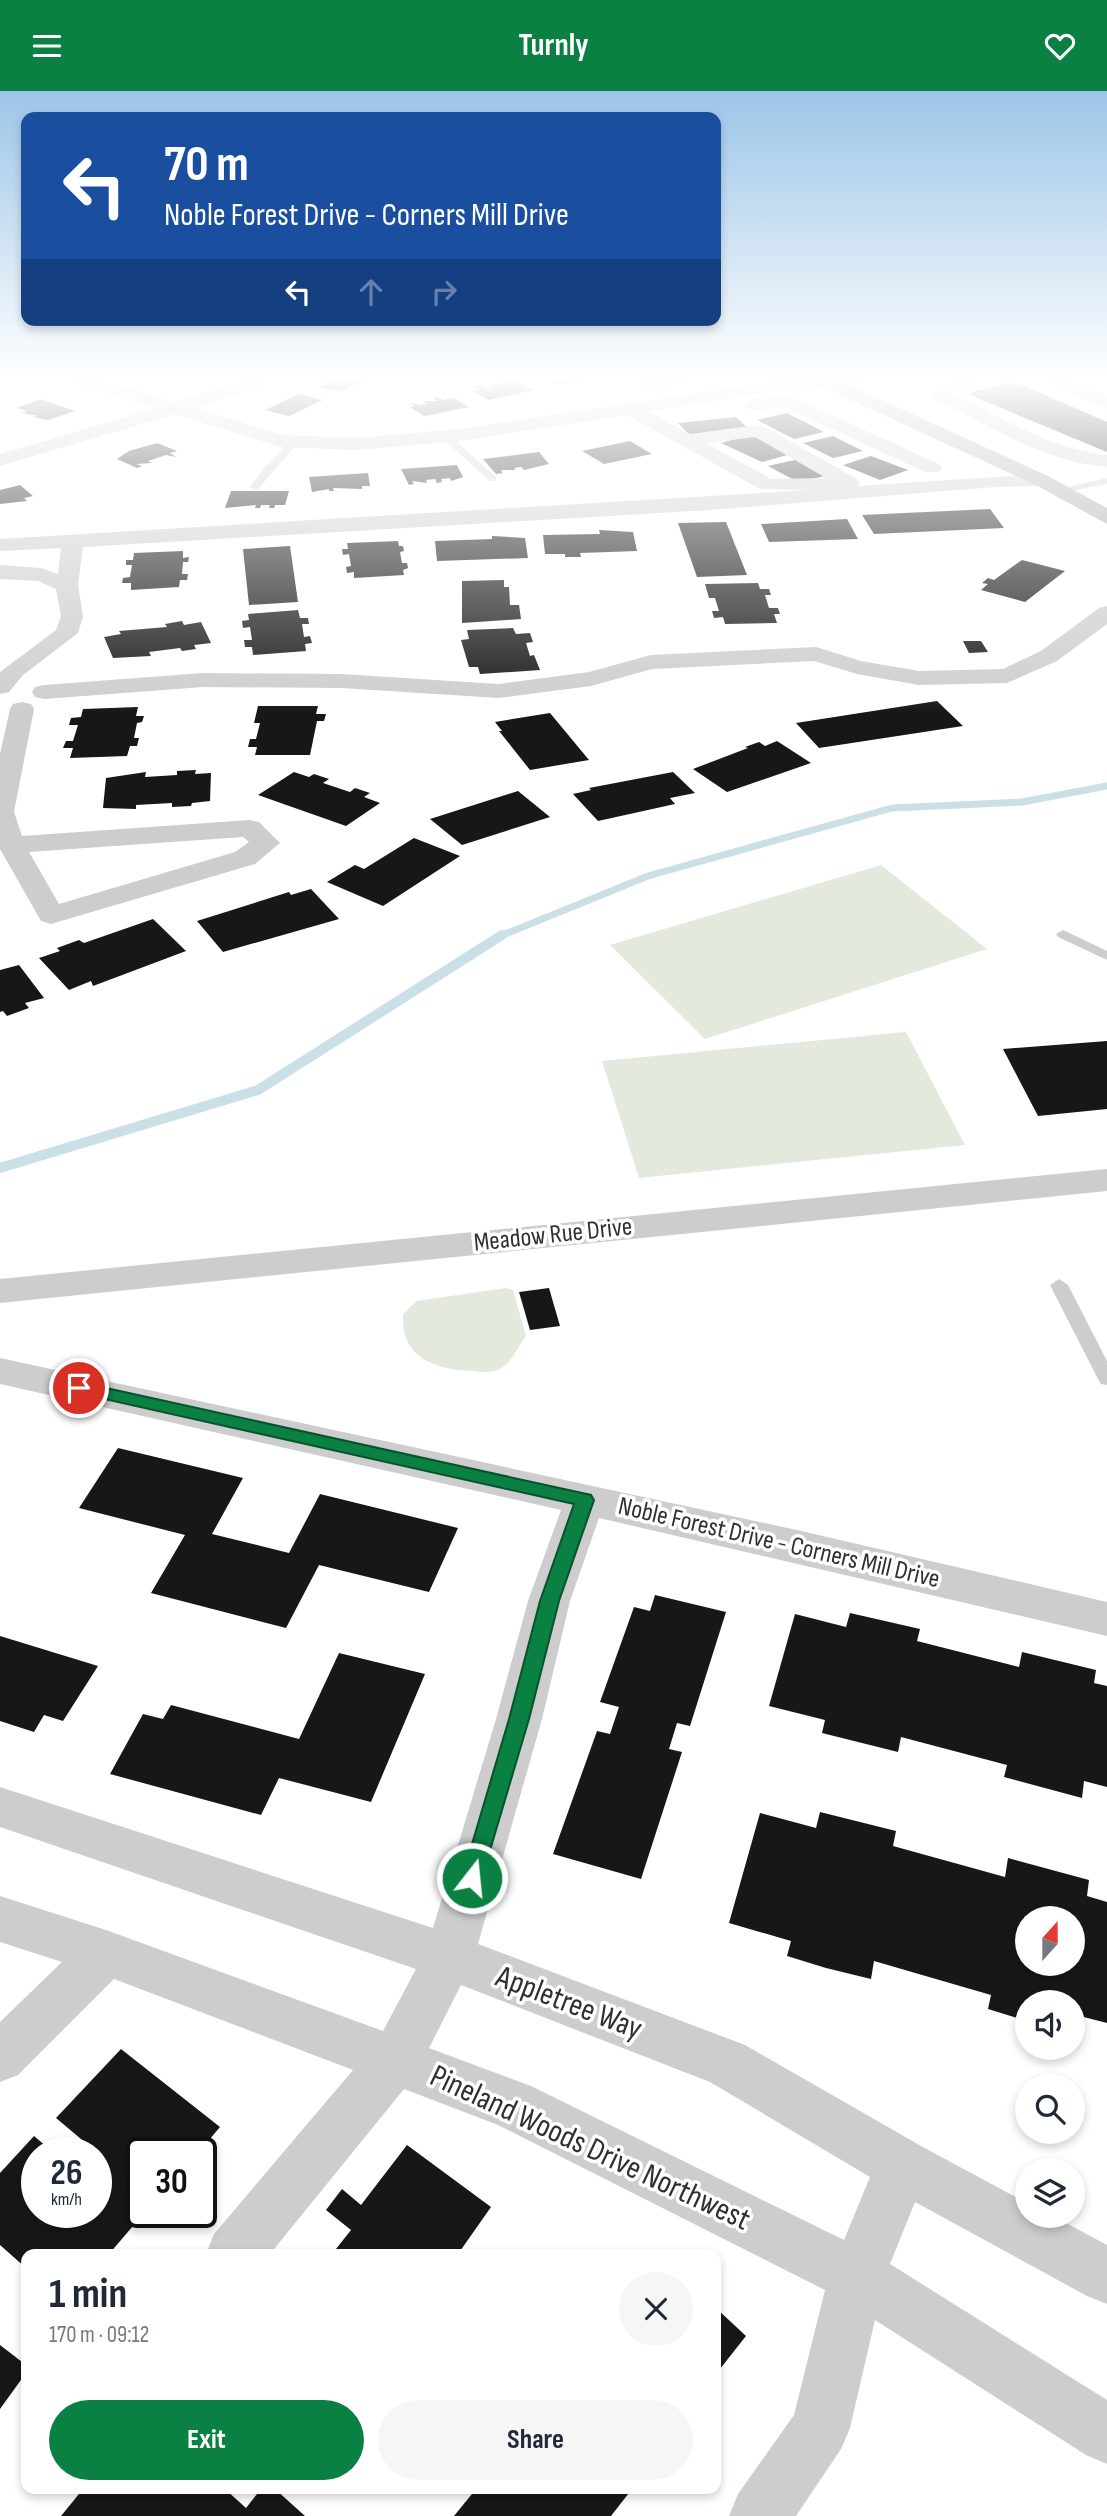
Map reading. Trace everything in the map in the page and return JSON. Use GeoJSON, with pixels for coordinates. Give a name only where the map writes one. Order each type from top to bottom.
{"type":"FeatureCollection","features":[{"type":"Feature","properties":{"kind":"main road"},"geometry":{"type":"LineString","coordinates":[[1056,488],[1107,517]]}},
{"type":"Feature","properties":{"kind":"street"},"geometry":{"type":"LineString","coordinates":[[0,545],[696,505],[906,488]]}},
{"type":"Feature","properties":{"kind":"street"},"geometry":{"type":"LineString","coordinates":[[7,678],[66,633],[72,616],[67,585],[73,541]]}},
{"type":"Feature","properties":{"kind":"street"},"geometry":{"type":"LineString","coordinates":[[0,572],[41,575],[67,585]]}},
{"type":"Feature","properties":{"kind":"street"},"geometry":{"type":"LineString","coordinates":[[7,678],[44,692],[203,680],[342,681],[498,691],[591,679],[651,663],[816,655],[857,667],[919,678],[1007,676],[1049,656],[1107,613]]}},
{"type":"Feature","properties":{"kind":"street"},"geometry":{"type":"LineString","coordinates":[[12,845],[248,828],[266,843],[245,858],[51,915],[12,845],[1,812],[11,709],[27,709],[44,692]]}},
{"type":"Feature","properties":{"kind":"street","name":"Meadow Rue Drive"},"geometry":{"type":"LineString","coordinates":[[0,1291],[1107,1180]]}},
{"type":"Feature","properties":{"kind":"street","name":"Noble Forest Drive - Corners Mill Drive"},"geometry":{"type":"LineString","coordinates":[[0,1371],[797,1546],[1107,1619]]}},
{"type":"Feature","properties":{"kind":"street"},"geometry":{"type":"LineString","coordinates":[[238,2249],[396,2059],[449,1957],[519,1719],[549,1601],[585,1500]]}},
{"type":"Feature","properties":{"kind":"street","name":"Appletree Way"},"geometry":{"type":"LineString","coordinates":[[0,1807],[449,1957],[727,2063],[902,2165],[1107,2276]]}},
{"type":"Feature","properties":{"kind":"street","name":"Pineland Woods Drive Northwest"},"geometry":{"type":"LineString","coordinates":[[0,1919],[106,1953],[512,2104],[857,2276],[1107,2434]]}},
{"type":"Feature","properties":{"kind":"street"},"geometry":{"type":"LineString","coordinates":[[0,2057],[106,1953]]}},
{"type":"Feature","properties":{"kind":"street"},"geometry":{"type":"LineString","coordinates":[[760,2516],[820,2428],[857,2276],[902,2165]]}},
{"type":"Feature","properties":{"kind":"lane"},"geometry":{"type":"LineString","coordinates":[[1063,934],[1107,956]]}},
{"type":"Feature","properties":{"kind":"lane"},"geometry":{"type":"LineString","coordinates":[[1059,1285],[1107,1378]]}},
{"type":"Feature","properties":{"kind":"shaded area"},"geometry":{"type":"Polygon","coordinates":[[[881,865],[987,949],[705,1039],[610,945],[881,865]]]}},
{"type":"Feature","properties":{"kind":"shaded area"},"geometry":{"type":"Polygon","coordinates":[[[906,1032],[965,1145],[639,1178],[602,1061],[906,1032]]]}},
{"type":"Feature","properties":{"kind":"shaded area"},"geometry":{"type":"Polygon","coordinates":[[[506,1288],[513,1290],[526,1336],[510,1360],[498,1370],[481,1372],[444,1367],[422,1358],[407,1341],[403,1314],[416,1301],[506,1288]]]}},
{"type":"Feature","properties":{"kind":"building"},"geometry":{"type":"Polygon","coordinates":[[[24,488],[33,496],[24,498],[27,501],[0,504],[0,490],[24,488]]]}},
{"type":"Feature","properties":{"kind":"building"},"geometry":{"type":"Polygon","coordinates":[[[311,488],[333,488],[334,491],[329,489],[312,492],[311,488]]]}},
{"type":"Feature","properties":{"kind":"building"},"geometry":{"type":"Polygon","coordinates":[[[231,491],[289,491],[285,505],[275,505],[274,508],[261,505],[260,508],[255,508],[256,505],[225,508],[231,491]]]}},
{"type":"Feature","properties":{"kind":"building"},"geometry":{"type":"Polygon","coordinates":[[[990,509],[1004,528],[874,534],[862,515],[990,509]]]}},
{"type":"Feature","properties":{"kind":"building"},"geometry":{"type":"Polygon","coordinates":[[[847,519],[858,539],[769,542],[761,524],[847,519]]]}},
{"type":"Feature","properties":{"kind":"building"},"geometry":{"type":"Polygon","coordinates":[[[726,522],[747,575],[697,577],[678,523],[726,522]]]}},
{"type":"Feature","properties":{"kind":"building"},"geometry":{"type":"Polygon","coordinates":[[[599,530],[633,532],[637,551],[580,553],[581,557],[545,554],[543,535],[600,534],[599,530]]]}},
{"type":"Feature","properties":{"kind":"building"},"geometry":{"type":"Polygon","coordinates":[[[492,536],[525,538],[528,558],[437,561],[435,541],[492,539],[492,536]]]}},
{"type":"Feature","properties":{"kind":"building"},"geometry":{"type":"Polygon","coordinates":[[[398,541],[404,551],[400,552],[402,563],[407,563],[408,568],[403,570],[404,575],[354,578],[354,572],[347,573],[346,567],[351,566],[349,554],[343,555],[342,549],[348,549],[347,543],[398,541]]]}},
{"type":"Feature","properties":{"kind":"building"},"geometry":{"type":"Polygon","coordinates":[[[290,546],[298,602],[249,605],[243,549],[290,546]]]}},
{"type":"Feature","properties":{"kind":"building"},"geometry":{"type":"Polygon","coordinates":[[[183,551],[183,558],[189,557],[188,562],[183,562],[182,574],[188,574],[187,580],[180,580],[179,587],[131,590],[131,583],[122,583],[123,578],[130,577],[132,565],[126,565],[126,560],[133,560],[134,553],[183,551]]]}},
{"type":"Feature","properties":{"kind":"building"},"geometry":{"type":"Polygon","coordinates":[[[1022,560],[1065,571],[1025,602],[981,590],[988,584],[982,583],[988,578],[994,580],[1022,560]]]}},
{"type":"Feature","properties":{"kind":"building"},"geometry":{"type":"Polygon","coordinates":[[[504,580],[504,587],[509,587],[510,605],[519,605],[521,619],[462,623],[462,581],[504,580]]]}},
{"type":"Feature","properties":{"kind":"building"},"geometry":{"type":"Polygon","coordinates":[[[758,583],[760,589],[769,589],[771,595],[765,595],[769,608],[778,608],[780,614],[774,614],[777,623],[725,624],[723,617],[714,618],[712,611],[719,611],[715,598],[709,598],[705,584],[758,583]]]}},
{"type":"Feature","properties":{"kind":"building"},"geometry":{"type":"Polygon","coordinates":[[[298,610],[300,618],[308,618],[309,624],[302,624],[304,637],[310,636],[312,643],[305,644],[306,651],[253,655],[252,647],[245,647],[244,640],[252,640],[250,627],[243,628],[242,621],[249,620],[248,614],[298,610]]]}},
{"type":"Feature","properties":{"kind":"building"},"geometry":{"type":"Polygon","coordinates":[[[182,621],[184,625],[201,622],[211,643],[194,645],[196,649],[149,652],[151,656],[113,658],[104,637],[121,634],[119,631],[167,627],[165,624],[182,621]]]}},
{"type":"Feature","properties":{"kind":"building"},"geometry":{"type":"Polygon","coordinates":[[[513,628],[516,634],[530,633],[533,642],[526,643],[530,656],[534,655],[540,670],[480,674],[478,667],[469,667],[461,640],[469,639],[467,630],[513,628]]]}},
{"type":"Feature","properties":{"kind":"building"},"geometry":{"type":"Polygon","coordinates":[[[963,641],[981,641],[988,652],[969,653],[963,641]]]}},
{"type":"Feature","properties":{"kind":"building"},"geometry":{"type":"Polygon","coordinates":[[[937,701],[963,726],[819,748],[796,723],[937,701]]]}},
{"type":"Feature","properties":{"kind":"building"},"geometry":{"type":"Polygon","coordinates":[[[258,706],[318,706],[316,714],[326,714],[324,721],[317,721],[310,755],[255,755],[257,747],[248,747],[250,739],[256,739],[260,723],[254,723],[258,706]]]}},
{"type":"Feature","properties":{"kind":"building"},"geometry":{"type":"Polygon","coordinates":[[[138,707],[136,716],[144,716],[142,722],[137,723],[134,738],[139,738],[137,746],[130,746],[127,756],[70,758],[73,748],[63,748],[66,741],[73,741],[78,725],[69,725],[71,718],[81,717],[83,709],[138,707]]]}},
{"type":"Feature","properties":{"kind":"building"},"geometry":{"type":"Polygon","coordinates":[[[550,713],[589,760],[530,770],[495,722],[550,713]]]}},
{"type":"Feature","properties":{"kind":"building"},"geometry":{"type":"Polygon","coordinates":[[[777,741],[811,763],[727,792],[693,769],[759,742],[765,746],[777,741]]]}},
{"type":"Feature","properties":{"kind":"building"},"geometry":{"type":"Polygon","coordinates":[[[196,770],[195,774],[211,773],[210,801],[192,803],[191,806],[172,807],[172,803],[136,805],[136,809],[103,808],[106,778],[146,772],[145,777],[177,775],[177,771],[196,770]]]}},
{"type":"Feature","properties":{"kind":"building"},"geometry":{"type":"Polygon","coordinates":[[[294,772],[329,779],[323,783],[350,792],[355,788],[370,793],[364,797],[380,803],[346,826],[258,795],[294,772]]]}},
{"type":"Feature","properties":{"kind":"building"},"geometry":{"type":"Polygon","coordinates":[[[673,772],[695,793],[670,798],[675,804],[598,821],[573,794],[591,790],[589,788],[673,772]]]}},
{"type":"Feature","properties":{"kind":"building"},"geometry":{"type":"Polygon","coordinates":[[[518,791],[550,817],[462,845],[430,819],[518,791]]]}},
{"type":"Feature","properties":{"kind":"building"},"geometry":{"type":"Polygon","coordinates":[[[414,838],[460,856],[383,906],[327,882],[355,865],[364,869],[414,838]]]}},
{"type":"Feature","properties":{"kind":"building"},"geometry":{"type":"Polygon","coordinates":[[[311,889],[339,919],[223,952],[197,921],[289,892],[291,895],[311,889]]]}},
{"type":"Feature","properties":{"kind":"building"},"geometry":{"type":"Polygon","coordinates":[[[153,919],[186,951],[93,986],[91,981],[69,990],[39,958],[60,951],[57,948],[79,940],[84,943],[153,919]]]}},
{"type":"Feature","properties":{"kind":"building"},"geometry":{"type":"Polygon","coordinates":[[[19,965],[44,998],[25,1003],[29,1008],[7,1016],[3,1011],[0,1012],[0,970],[19,965]]]}},
{"type":"Feature","properties":{"kind":"building"},"geometry":{"type":"Polygon","coordinates":[[[1107,1041],[1107,1109],[1038,1116],[1003,1049],[1107,1041]]]}},
{"type":"Feature","properties":{"kind":"building"},"geometry":{"type":"Polygon","coordinates":[[[549,1288],[560,1326],[530,1330],[519,1292],[549,1288]]]}},
{"type":"Feature","properties":{"kind":"building"},"geometry":{"type":"Polygon","coordinates":[[[118,1448],[243,1478],[212,1534],[289,1553],[320,1494],[458,1528],[429,1592],[319,1565],[286,1628],[151,1593],[185,1535],[79,1508],[118,1448]]]}},
{"type":"Feature","properties":{"kind":"building"},"geometry":{"type":"Polygon","coordinates":[[[655,1595],[726,1612],[690,1726],[677,1723],[669,1749],[682,1752],[641,1879],[553,1854],[597,1731],[610,1734],[619,1707],[600,1702],[634,1607],[650,1611],[655,1595]]]}},
{"type":"Feature","properties":{"kind":"building"},"geometry":{"type":"Polygon","coordinates":[[[850,1613],[920,1629],[917,1641],[1019,1667],[1022,1652],[1096,1670],[1094,1683],[1107,1686],[1107,1787],[1084,1781],[1082,1798],[1004,1777],[1007,1765],[901,1737],[898,1752],[822,1733],[825,1720],[769,1706],[795,1614],[846,1627],[850,1613]]]}},
{"type":"Feature","properties":{"kind":"building"},"geometry":{"type":"Polygon","coordinates":[[[0,1636],[98,1666],[63,1721],[44,1715],[34,1732],[0,1721],[0,1636]]]}},
{"type":"Feature","properties":{"kind":"building"},"geometry":{"type":"Polygon","coordinates":[[[339,1653],[425,1674],[371,1802],[279,1778],[261,1815],[110,1774],[143,1714],[163,1719],[171,1705],[299,1739],[339,1653]]]}},
{"type":"Feature","properties":{"kind":"building"},"geometry":{"type":"Polygon","coordinates":[[[820,1812],[896,1831],[893,1846],[1005,1877],[1008,1858],[1089,1880],[1087,1896],[1107,1902],[1107,2023],[1085,2017],[1085,1990],[1015,1990],[1015,2017],[988,2009],[991,1995],[874,1961],[871,1979],[826,1968],[787,1956],[791,1941],[729,1923],[760,1813],[816,1828],[820,1812]]]}},
{"type":"Feature","properties":{"kind":"building"},"geometry":{"type":"Polygon","coordinates":[[[121,2049],[220,2127],[212,2137],[126,2137],[126,2228],[131,2228],[113,2249],[21,2249],[21,2264],[0,2245],[0,2173],[21,2150],[21,2228],[112,2228],[112,2137],[79,2137],[56,2118],[121,2049]]]}},
{"type":"Feature","properties":{"kind":"building"},"geometry":{"type":"Polygon","coordinates":[[[407,2145],[491,2207],[462,2249],[336,2249],[351,2230],[326,2210],[342,2189],[361,2205],[407,2145]]]}},
{"type":"Feature","properties":{"kind":"building"},"geometry":{"type":"Polygon","coordinates":[[[721,2313],[746,2336],[721,2368],[721,2313]]]}},
{"type":"Feature","properties":{"kind":"building"},"geometry":{"type":"Polygon","coordinates":[[[0,2345],[21,2361],[21,2380],[0,2409],[0,2345]]]}},
{"type":"Feature","properties":{"kind":"building"},"geometry":{"type":"Polygon","coordinates":[[[79,2494],[231,2494],[246,2508],[257,2494],[281,2494],[305,2516],[61,2516],[79,2494]]]}},
{"type":"Feature","properties":{"kind":"building"},"geometry":{"type":"Polygon","coordinates":[[[472,2494],[628,2494],[611,2516],[454,2516],[472,2494]]]}},
{"type":"Feature","properties":{"kind":"waterway"},"geometry":{"type":"LineString","coordinates":[[500,936],[648,876],[892,808],[1022,802],[1107,786]]}},
{"type":"Feature","properties":{"kind":"waterway"},"geometry":{"type":"LineString","coordinates":[[0,1168],[258,1090],[500,936]]}},
{"type":"Feature","properties":{"kind":"route"},"geometry":{"type":"LineString","coordinates":[[79,1388],[585,1500],[549,1601],[519,1719],[472,1878]]}}]}
